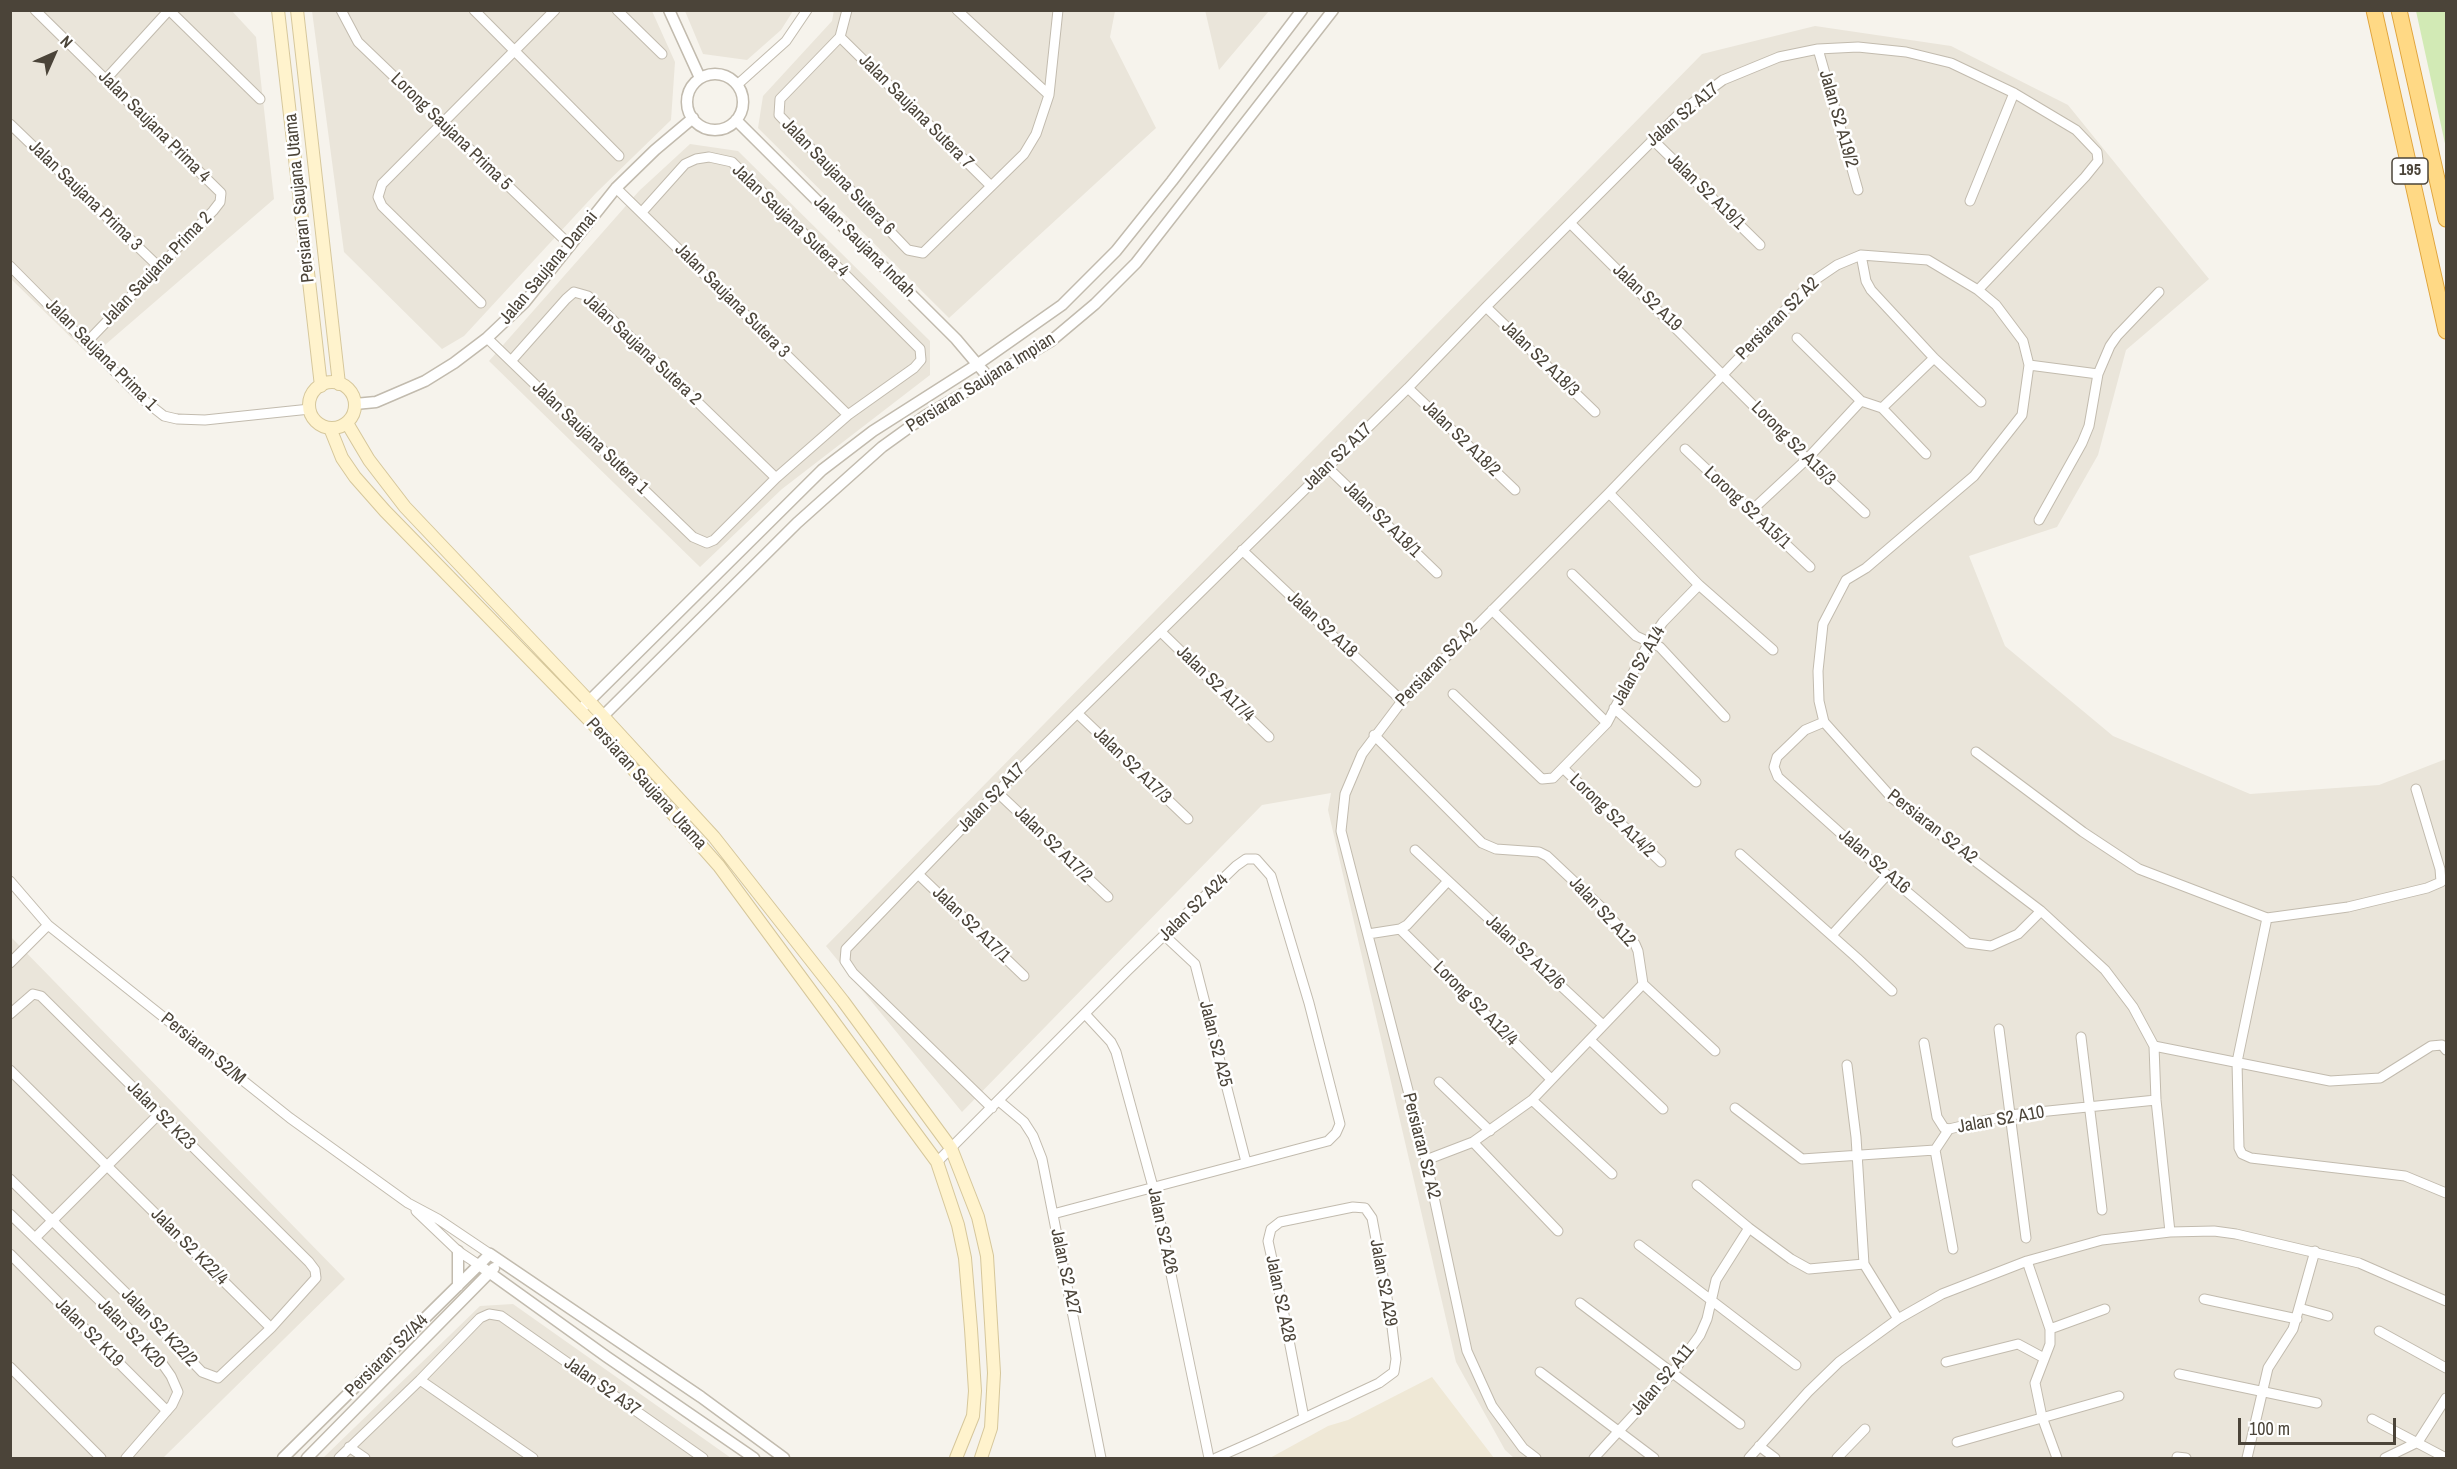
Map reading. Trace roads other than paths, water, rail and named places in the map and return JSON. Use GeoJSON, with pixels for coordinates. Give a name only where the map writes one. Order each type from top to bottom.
{"type":"FeatureCollection","features":[{"type":"Feature","properties":{"kind":"highway","name":"195"},"geometry":{"type":"LineString","coordinates":[[2374,10],[2446,331]]}},
{"type":"Feature","properties":{"kind":"highway","name":"195"},"geometry":{"type":"LineString","coordinates":[[2399,10],[2446,219]]}},
{"type":"Feature","properties":{"kind":"main road","name":"Persiaran Saujana Utama"},"geometry":{"type":"LineString","coordinates":[[278,10],[321,386]]}},
{"type":"Feature","properties":{"kind":"main road","name":"Persiaran Saujana Utama"},"geometry":{"type":"LineString","coordinates":[[297,10],[339,384]]}},
{"type":"Feature","properties":{"kind":"main road"},"geometry":{"type":"LineString","coordinates":[[327,383],[339,384],[350,392],[355,404],[347,423],[330,428],[315,420],[310,409],[312,396],[321,386],[327,383]]}},
{"type":"Feature","properties":{"kind":"main road","name":"Persiaran Saujana Utama"},"geometry":{"type":"LineString","coordinates":[[347,423],[369,459],[405,507],[589,701],[598,721],[719,866],[937,1162],[958,1225],[965,1258],[975,1391],[972,1416],[956,1458]]}},
{"type":"Feature","properties":{"kind":"main road","name":"Persiaran Saujana Utama"},"geometry":{"type":"LineString","coordinates":[[330,428],[342,458],[355,477],[579,711],[598,721],[714,837],[843,1001],[951,1148],[978,1216],[987,1256],[994,1373],[991,1428],[981,1458]]}},
{"type":"Feature","properties":{"kind":"street","name":"Jalan Saujana Prima 4"},"geometry":{"type":"LineString","coordinates":[[35,10],[221,193]]}},
{"type":"Feature","properties":{"kind":"street"},"geometry":{"type":"LineString","coordinates":[[106,79],[169,10],[260,99]]}},
{"type":"Feature","properties":{"kind":"street","name":"Lorong Saujana Prima 5"},"geometry":{"type":"LineString","coordinates":[[341,10],[358,42],[571,246]]}},
{"type":"Feature","properties":{"kind":"street"},"geometry":{"type":"LineString","coordinates":[[474,10],[619,156]]}},
{"type":"Feature","properties":{"kind":"street"},"geometry":{"type":"LineString","coordinates":[[481,303],[382,206],[378,197],[382,184],[555,10]]}},
{"type":"Feature","properties":{"kind":"street"},"geometry":{"type":"LineString","coordinates":[[617,10],[662,54]]}},
{"type":"Feature","properties":{"kind":"street"},"geometry":{"type":"LineString","coordinates":[[669,10],[700,78]]}},
{"type":"Feature","properties":{"kind":"street"},"geometry":{"type":"LineString","coordinates":[[737,85],[786,41],[807,10]]}},
{"type":"Feature","properties":{"kind":"street"},"geometry":{"type":"LineString","coordinates":[[840,37],[847,10]]}},
{"type":"Feature","properties":{"kind":"street"},"geometry":{"type":"LineString","coordinates":[[957,10],[1049,94]]}},
{"type":"Feature","properties":{"kind":"street"},"geometry":{"type":"LineString","coordinates":[[991,186],[1024,154],[1036,134],[1049,94],[1058,10]]}},
{"type":"Feature","properties":{"kind":"street","name":"Persiaran Saujana Impian"},"geometry":{"type":"LineString","coordinates":[[579,711],[822,470],[873,431],[978,364],[1062,305],[1116,251],[1302,10]]}},
{"type":"Feature","properties":{"kind":"street","name":"Persiaran Saujana Impian"},"geometry":{"type":"LineString","coordinates":[[598,721],[797,523],[882,447],[925,416],[1051,341],[1095,304],[1136,263],[1333,10]]}},
{"type":"Feature","properties":{"kind":"street","name":"Jalan Saujana Sutera 7"},"geometry":{"type":"LineString","coordinates":[[840,37],[991,186]]}},
{"type":"Feature","properties":{"kind":"street","name":"Jalan Saujana Sutera 6"},"geometry":{"type":"LineString","coordinates":[[840,37],[780,99],[779,115],[908,250],[923,253],[991,186]]}},
{"type":"Feature","properties":{"kind":"street","name":"Jalan S2 A17"},"geometry":{"type":"LineString","coordinates":[[992,1108],[861,981],[845,961],[846,949],[997,792],[1408,388],[1683,110],[1723,80],[1779,57],[1818,49],[1858,47],[1906,52],[1951,63],[2014,93],[2076,130],[2097,152],[2097,161],[2085,177],[1978,290]]}},
{"type":"Feature","properties":{"kind":"street","name":"Jalan S2 A19/2"},"geometry":{"type":"LineString","coordinates":[[1818,49],[1858,190]]}},
{"type":"Feature","properties":{"kind":"street"},"geometry":{"type":"LineString","coordinates":[[716,74],[724,75],[737,85],[743,99],[740,114],[729,126],[706,128],[693,118],[687,104],[688,97],[694,83],[700,78],[716,74]]}},
{"type":"Feature","properties":{"kind":"street"},"geometry":{"type":"LineString","coordinates":[[1970,201],[2014,93]]}},
{"type":"Feature","properties":{"kind":"street","name":"Jalan Saujana Damai"},"geometry":{"type":"LineString","coordinates":[[355,404],[376,402],[425,381],[487,338],[525,302],[616,188],[655,150],[693,118]]}},
{"type":"Feature","properties":{"kind":"street","name":"Jalan Saujana Indah"},"geometry":{"type":"LineString","coordinates":[[736,120],[956,339],[989,378]]}},
{"type":"Feature","properties":{"kind":"street","name":"Jalan Saujana Prima 3"},"geometry":{"type":"LineString","coordinates":[[10,124],[159,267]]}},
{"type":"Feature","properties":{"kind":"street","name":"Jalan S2 A19/1"},"geometry":{"type":"LineString","coordinates":[[1652,139],[1760,245]]}},
{"type":"Feature","properties":{"kind":"street","name":"Jalan Saujana Sutera 4"},"geometry":{"type":"LineString","coordinates":[[642,212],[686,164],[696,159],[709,158],[732,162],[920,349],[921,360],[914,368],[848,415]]}},
{"type":"Feature","properties":{"kind":"street","name":"Jalan Saujana Sutera 3"},"geometry":{"type":"LineString","coordinates":[[616,188],[848,415]]}},
{"type":"Feature","properties":{"kind":"street","name":"Jalan Saujana Prima 2"},"geometry":{"type":"LineString","coordinates":[[87,342],[213,211],[220,202],[221,193]]}},
{"type":"Feature","properties":{"kind":"street","name":"Jalan S2 A19"},"geometry":{"type":"LineString","coordinates":[[1570,222],[1724,374]]}},
{"type":"Feature","properties":{"kind":"street"},"geometry":{"type":"LineString","coordinates":[[1861,255],[1866,281],[1871,290],[1934,358],[1981,402]]}},
{"type":"Feature","properties":{"kind":"street","name":"Persiaran S2 A2"},"geometry":{"type":"LineString","coordinates":[[1536,1458],[1523,1448],[1492,1407],[1467,1351],[1426,1160],[1341,831],[1345,794],[1362,754],[1402,700],[1610,493],[1812,282],[1837,265],[1861,255],[1928,260],[1978,290],[1996,305],[2023,341],[2029,365],[2022,415],[1974,476],[1866,568],[1846,580],[1823,624],[1818,671],[1819,701],[1824,722],[1892,798],[2041,911],[2105,970],[2133,1006],[2154,1046],[2156,1100],[2170,1232]]}},
{"type":"Feature","properties":{"kind":"street","name":"Jalan Saujana Prima 1"},"geometry":{"type":"LineString","coordinates":[[10,266],[141,398],[164,416],[205,420],[310,409]]}},
{"type":"Feature","properties":{"kind":"street","name":"Jalan Saujana Sutera 2"},"geometry":{"type":"LineString","coordinates":[[511,361],[574,292],[588,296],[776,478]]}},
{"type":"Feature","properties":{"kind":"street"},"geometry":{"type":"LineString","coordinates":[[2039,519],[2086,435],[2098,374],[2117,336],[2159,292]]}},
{"type":"Feature","properties":{"kind":"street","name":"Jalan S2 A18/3"},"geometry":{"type":"LineString","coordinates":[[1486,307],[1595,412]]}},
{"type":"Feature","properties":{"kind":"street","name":"Jalan Saujana Sutera 1"},"geometry":{"type":"LineString","coordinates":[[487,338],[693,537],[707,543],[714,540],[776,478]]}},
{"type":"Feature","properties":{"kind":"street"},"geometry":{"type":"LineString","coordinates":[[1797,338],[1861,401],[1882,408],[1926,454]]}},
{"type":"Feature","properties":{"kind":"street"},"geometry":{"type":"LineString","coordinates":[[1882,408],[1934,358]]}},
{"type":"Feature","properties":{"kind":"street"},"geometry":{"type":"LineString","coordinates":[[2029,365],[2098,374]]}},
{"type":"Feature","properties":{"kind":"street","name":"Lorong S2 A15/3"},"geometry":{"type":"LineString","coordinates":[[1724,374],[1807,459],[1865,513]]}},
{"type":"Feature","properties":{"kind":"street","name":"Jalan S2 A18/2"},"geometry":{"type":"LineString","coordinates":[[1408,388],[1515,490]]}},
{"type":"Feature","properties":{"kind":"street"},"geometry":{"type":"LineString","coordinates":[[1751,511],[1807,459],[1861,401]]}},
{"type":"Feature","properties":{"kind":"street"},"geometry":{"type":"LineString","coordinates":[[776,478],[848,415]]}},
{"type":"Feature","properties":{"kind":"street","name":"Lorong S2 A15/1"},"geometry":{"type":"LineString","coordinates":[[1685,449],[1810,567]]}},
{"type":"Feature","properties":{"kind":"street","name":"Jalan S2 A18/1"},"geometry":{"type":"LineString","coordinates":[[1327,467],[1437,573]]}},
{"type":"Feature","properties":{"kind":"street"},"geometry":{"type":"LineString","coordinates":[[1610,493],[1699,585],[1773,650]]}},
{"type":"Feature","properties":{"kind":"street","name":"Jalan S2 A18"},"geometry":{"type":"LineString","coordinates":[[1242,550],[1402,700]]}},
{"type":"Feature","properties":{"kind":"street"},"geometry":{"type":"LineString","coordinates":[[1572,574],[1636,636],[1660,647],[1725,717]]}},
{"type":"Feature","properties":{"kind":"street","name":"Jalan S2 A14"},"geometry":{"type":"LineString","coordinates":[[1564,769],[1607,723],[1649,642],[1663,622],[1699,585]]}},
{"type":"Feature","properties":{"kind":"street","name":"Jalan S2 A14"},"geometry":{"type":"LineString","coordinates":[[1492,610],[1607,723]]}},
{"type":"Feature","properties":{"kind":"street","name":"Jalan S2 A17/4"},"geometry":{"type":"LineString","coordinates":[[1161,632],[1269,736]]}},
{"type":"Feature","properties":{"kind":"street"},"geometry":{"type":"LineString","coordinates":[[1453,694],[1542,779],[1552,778],[1564,769]]}},
{"type":"Feature","properties":{"kind":"street"},"geometry":{"type":"LineString","coordinates":[[1614,708],[1696,782]]}},
{"type":"Feature","properties":{"kind":"street","name":"Jalan S2 A17/3"},"geometry":{"type":"LineString","coordinates":[[1077,713],[1188,819]]}},
{"type":"Feature","properties":{"kind":"street","name":"Jalan S2 A16"},"geometry":{"type":"LineString","coordinates":[[1824,722],[1805,730],[1777,757],[1774,767],[1778,777],[1887,875],[1968,943],[1991,946],[2018,934],[2041,911]]}},
{"type":"Feature","properties":{"kind":"street","name":"Jalan S2 A12"},"geometry":{"type":"LineString","coordinates":[[1374,735],[1482,843],[1496,849],[1539,852],[1547,856],[1600,906],[1635,944],[1643,984]]}},
{"type":"Feature","properties":{"kind":"street"},"geometry":{"type":"LineString","coordinates":[[1976,752],[2083,832],[2139,869],[2267,918],[2348,906],[2427,888],[2441,882],[2440,869],[2416,789]]}},
{"type":"Feature","properties":{"kind":"street","name":"Lorong S2 A14/2"},"geometry":{"type":"LineString","coordinates":[[1564,769],[1661,862]]}},
{"type":"Feature","properties":{"kind":"street","name":"Jalan S2 A17/2"},"geometry":{"type":"LineString","coordinates":[[997,792],[1108,897]]}},
{"type":"Feature","properties":{"kind":"street","name":"Jalan S2 A12/6"},"geometry":{"type":"LineString","coordinates":[[1415,850],[1603,1025]]}},
{"type":"Feature","properties":{"kind":"street"},"geometry":{"type":"LineString","coordinates":[[1740,854],[1892,991]]}},
{"type":"Feature","properties":{"kind":"street","name":"Jalan S2 A24"},"geometry":{"type":"LineString","coordinates":[[937,1162],[1086,1015],[1128,970],[1236,866],[1246,859],[1256,859],[1271,876],[1309,1003],[1340,1124],[1336,1133],[1328,1141],[1246,1162]]}},
{"type":"Feature","properties":{"kind":"street","name":"Jalan S2 A17/1"},"geometry":{"type":"LineString","coordinates":[[918,874],[1023,976]]}},
{"type":"Feature","properties":{"kind":"street"},"geometry":{"type":"LineString","coordinates":[[1832,935],[1887,875]]}},
{"type":"Feature","properties":{"kind":"street","name":"Persiaran S2/M"},"geometry":{"type":"LineString","coordinates":[[10,881],[48,926],[290,1118],[408,1203]]}},
{"type":"Feature","properties":{"kind":"street"},"geometry":{"type":"LineString","coordinates":[[1368,934],[1400,929],[1407,925],[1448,881]]}},
{"type":"Feature","properties":{"kind":"street"},"geometry":{"type":"LineString","coordinates":[[2267,918],[2237,1062],[2239,1148],[2242,1154],[2251,1158],[2405,1176],[2446,1193]]}},
{"type":"Feature","properties":{"kind":"street"},"geometry":{"type":"LineString","coordinates":[[10,963],[48,926]]}},
{"type":"Feature","properties":{"kind":"street","name":"Lorong S2 A12/4"},"geometry":{"type":"LineString","coordinates":[[1400,929],[1551,1079]]}},
{"type":"Feature","properties":{"kind":"street","name":"Jalan S2 A25"},"geometry":{"type":"LineString","coordinates":[[1165,936],[1195,964],[1246,1162]]}},
{"type":"Feature","properties":{"kind":"street"},"geometry":{"type":"LineString","coordinates":[[1426,1160],[1473,1142],[1532,1100],[1643,984],[1715,1051]]}},
{"type":"Feature","properties":{"kind":"street","name":"Jalan S2 K23"},"geometry":{"type":"LineString","coordinates":[[10,1014],[33,994],[41,996],[309,1262],[315,1270],[316,1278],[271,1328]]}},
{"type":"Feature","properties":{"kind":"street","name":"Jalan S2 A26"},"geometry":{"type":"LineString","coordinates":[[1086,1015],[1112,1042],[1116,1052],[1153,1187],[1209,1458]]}},
{"type":"Feature","properties":{"kind":"street"},"geometry":{"type":"LineString","coordinates":[[2000,1029],[2026,1238]]}},
{"type":"Feature","properties":{"kind":"street"},"geometry":{"type":"LineString","coordinates":[[2081,1037],[2102,1210]]}},
{"type":"Feature","properties":{"kind":"street"},"geometry":{"type":"LineString","coordinates":[[1590,1040],[1662,1109]]}},
{"type":"Feature","properties":{"kind":"street"},"geometry":{"type":"LineString","coordinates":[[1924,1043],[1936,1117],[1944,1128],[1949,1129]]}},
{"type":"Feature","properties":{"kind":"street"},"geometry":{"type":"LineString","coordinates":[[2154,1046],[2330,1081],[2380,1078],[2431,1046],[2442,1045],[2446,1050]]}},
{"type":"Feature","properties":{"kind":"street"},"geometry":{"type":"LineString","coordinates":[[1847,1065],[1857,1154],[1864,1264],[1898,1319]]}},
{"type":"Feature","properties":{"kind":"street","name":"Jalan S2 K22/4"},"geometry":{"type":"LineString","coordinates":[[10,1070],[271,1328]]}},
{"type":"Feature","properties":{"kind":"street"},"geometry":{"type":"LineString","coordinates":[[1439,1082],[1490,1131]]}},
{"type":"Feature","properties":{"kind":"street"},"geometry":{"type":"LineString","coordinates":[[1532,1100],[1612,1174]]}},
{"type":"Feature","properties":{"kind":"street","name":"Jalan S2 A10"},"geometry":{"type":"LineString","coordinates":[[1935,1150],[1949,1129],[2009,1115],[2156,1100]]}},
{"type":"Feature","properties":{"kind":"street","name":"Jalan S2 A27"},"geometry":{"type":"LineString","coordinates":[[999,1101],[1024,1122],[1033,1136],[1042,1159],[1101,1458]]}},
{"type":"Feature","properties":{"kind":"street"},"geometry":{"type":"LineString","coordinates":[[1735,1108],[1797,1158],[1935,1150],[1953,1250]]}},
{"type":"Feature","properties":{"kind":"street"},"geometry":{"type":"LineString","coordinates":[[35,1238],[159,1114]]}},
{"type":"Feature","properties":{"kind":"street"},"geometry":{"type":"LineString","coordinates":[[1473,1142],[1558,1231]]}},
{"type":"Feature","properties":{"kind":"street"},"geometry":{"type":"LineString","coordinates":[[1053,1214],[1246,1162]]}},
{"type":"Feature","properties":{"kind":"street"},"geometry":{"type":"LineString","coordinates":[[10,1179],[51,1221]]}},
{"type":"Feature","properties":{"kind":"street"},"geometry":{"type":"LineString","coordinates":[[1696,1185],[1749,1228],[1791,1259],[1809,1269],[1864,1264]]}},
{"type":"Feature","properties":{"kind":"street"},"geometry":{"type":"LineString","coordinates":[[408,1203],[458,1251],[754,1458]]}},
{"type":"Feature","properties":{"kind":"street"},"geometry":{"type":"LineString","coordinates":[[408,1203],[438,1219],[490,1254],[701,1398],[784,1458]]}},
{"type":"Feature","properties":{"kind":"street","name":"Jalan S2 A29"},"geometry":{"type":"LineString","coordinates":[[1304,1418],[1379,1383],[1394,1372],[1396,1359],[1391,1319],[1372,1218],[1365,1208],[1353,1207]]}},
{"type":"Feature","properties":{"kind":"street","name":"Jalan S2 A28"},"geometry":{"type":"LineString","coordinates":[[1304,1418],[1268,1241],[1271,1229],[1280,1222],[1353,1207]]}},
{"type":"Feature","properties":{"kind":"street","name":"Jalan S2 K20"},"geometry":{"type":"LineString","coordinates":[[10,1214],[159,1359],[171,1376],[178,1392],[167,1411]]}},
{"type":"Feature","properties":{"kind":"street","name":"Jalan S2 K22/2"},"geometry":{"type":"LineString","coordinates":[[51,1221],[137,1304],[202,1372],[218,1378],[271,1328]]}},
{"type":"Feature","properties":{"kind":"street","name":"Jalan S2 A11"},"geometry":{"type":"LineString","coordinates":[[1594,1458],[1673,1372],[1700,1335],[1707,1319],[1716,1280],[1749,1228]]}},
{"type":"Feature","properties":{"kind":"street"},"geometry":{"type":"LineString","coordinates":[[1749,1458],[1808,1392],[1839,1362],[1898,1319],[1942,1294],[2027,1261],[2102,1239],[2170,1232],[2214,1231],[2236,1234],[2359,1263],[2446,1301]]}},
{"type":"Feature","properties":{"kind":"street"},"geometry":{"type":"LineString","coordinates":[[1639,1245],[1796,1365]]}},
{"type":"Feature","properties":{"kind":"street"},"geometry":{"type":"LineString","coordinates":[[458,1251],[458,1286]]}},
{"type":"Feature","properties":{"kind":"street"},"geometry":{"type":"LineString","coordinates":[[2247,1458],[2268,1368],[2293,1329],[2314,1251]]}},
{"type":"Feature","properties":{"kind":"street","name":"Jalan S2 K19"},"geometry":{"type":"LineString","coordinates":[[11,1254],[167,1411]]}},
{"type":"Feature","properties":{"kind":"street","name":"Persiaran S2/A4"},"geometry":{"type":"LineString","coordinates":[[283,1458],[490,1254]]}},
{"type":"Feature","properties":{"kind":"street","name":"Persiaran S2/A4"},"geometry":{"type":"LineString","coordinates":[[307,1458],[500,1261]]}},
{"type":"Feature","properties":{"kind":"street"},"geometry":{"type":"LineString","coordinates":[[2027,1261],[2050,1329],[2050,1344],[2035,1383],[2042,1417],[2057,1458]]}},
{"type":"Feature","properties":{"kind":"street"},"geometry":{"type":"LineString","coordinates":[[2204,1299],[2296,1319]]}},
{"type":"Feature","properties":{"kind":"street"},"geometry":{"type":"LineString","coordinates":[[1580,1303],[1740,1424]]}},
{"type":"Feature","properties":{"kind":"street"},"geometry":{"type":"LineString","coordinates":[[2300,1308],[2328,1316]]}},
{"type":"Feature","properties":{"kind":"street"},"geometry":{"type":"LineString","coordinates":[[2050,1329],[2105,1310]]}},
{"type":"Feature","properties":{"kind":"street","name":"Jalan S2 A37"},"geometry":{"type":"LineString","coordinates":[[420,1380],[480,1318],[489,1314],[501,1316],[703,1458]]}},
{"type":"Feature","properties":{"kind":"street"},"geometry":{"type":"LineString","coordinates":[[2379,1331],[2446,1368]]}},
{"type":"Feature","properties":{"kind":"street"},"geometry":{"type":"LineString","coordinates":[[1946,1362],[2018,1344],[2044,1358]]}},
{"type":"Feature","properties":{"kind":"street"},"geometry":{"type":"LineString","coordinates":[[10,1367],[101,1458]]}},
{"type":"Feature","properties":{"kind":"street"},"geometry":{"type":"LineString","coordinates":[[1540,1372],[1654,1458]]}},
{"type":"Feature","properties":{"kind":"street"},"geometry":{"type":"LineString","coordinates":[[2179,1374],[2317,1404]]}},
{"type":"Feature","properties":{"kind":"street"},"geometry":{"type":"LineString","coordinates":[[339,1458],[420,1380],[533,1458]]}},
{"type":"Feature","properties":{"kind":"street"},"geometry":{"type":"LineString","coordinates":[[1957,1442],[2119,1396]]}},
{"type":"Feature","properties":{"kind":"street"},"geometry":{"type":"LineString","coordinates":[[2385,1458],[2418,1442],[2446,1398]]}},
{"type":"Feature","properties":{"kind":"street"},"geometry":{"type":"LineString","coordinates":[[126,1458],[167,1411]]}},
{"type":"Feature","properties":{"kind":"street"},"geometry":{"type":"LineString","coordinates":[[1216,1458],[1304,1418]]}},
{"type":"Feature","properties":{"kind":"street"},"geometry":{"type":"LineString","coordinates":[[2372,1419],[2446,1458]]}},
{"type":"Feature","properties":{"kind":"street"},"geometry":{"type":"LineString","coordinates":[[1837,1458],[1865,1429]]}},
{"type":"Feature","properties":{"kind":"street"},"geometry":{"type":"LineString","coordinates":[[1759,1446],[1774,1458]]}},
{"type":"Feature","properties":{"kind":"street"},"geometry":{"type":"LineString","coordinates":[[349,1447],[365,1458]]}}]}
